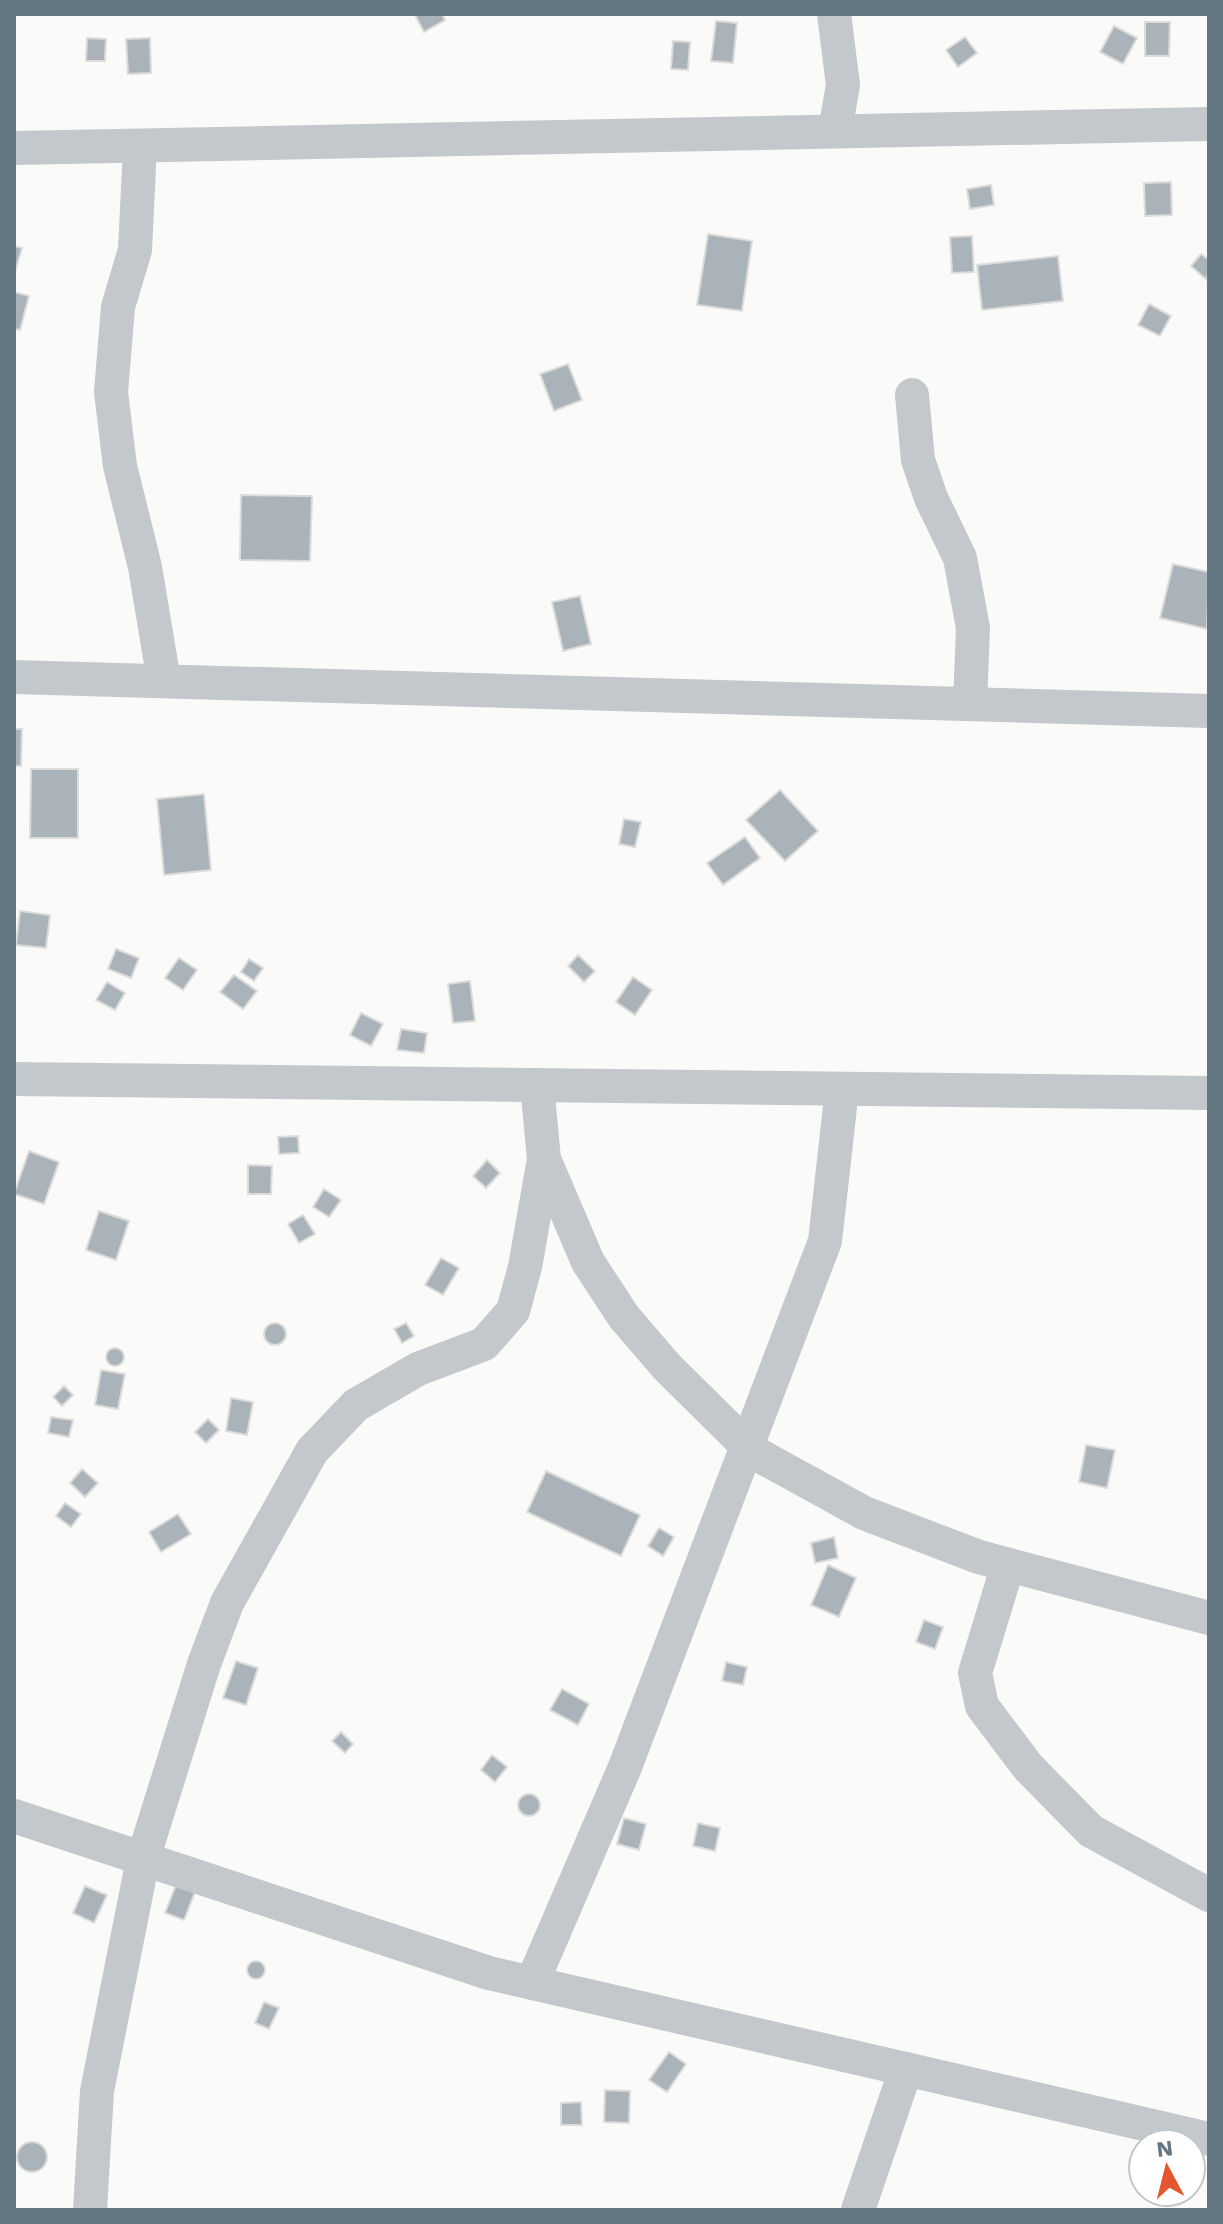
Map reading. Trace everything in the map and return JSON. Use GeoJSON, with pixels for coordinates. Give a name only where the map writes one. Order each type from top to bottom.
{"type":"FeatureCollection","features":[{"type":"Feature","properties":{"kind":"street"},"geometry":{"type":"LineString","coordinates":[[834,14],[843,85],[835,131]]}},
{"type":"Feature","properties":{"kind":"street"},"geometry":{"type":"LineString","coordinates":[[14,148],[1209,124]]}},
{"type":"Feature","properties":{"kind":"street"},"geometry":{"type":"LineString","coordinates":[[140,146],[135,250],[118,307],[111,392],[120,466],[145,567],[164,681]]}},
{"type":"Feature","properties":{"kind":"street"},"geometry":{"type":"LineString","coordinates":[[912,395],[918,460],[931,498],[960,558],[973,628],[970,704]]}},
{"type":"Feature","properties":{"kind":"street"},"geometry":{"type":"LineString","coordinates":[[14,677],[1209,711]]}},
{"type":"Feature","properties":{"kind":"street"},"geometry":{"type":"LineString","coordinates":[[14,1079],[1209,1093]]}},
{"type":"Feature","properties":{"kind":"street"},"geometry":{"type":"LineString","coordinates":[[90,2210],[97,2091],[143,1859],[204,1664],[227,1603],[312,1451],[356,1405],[418,1369],[484,1344],[513,1311],[544,1159],[537,1085]]}},
{"type":"Feature","properties":{"kind":"street"},"geometry":{"type":"LineString","coordinates":[[532,1983],[625,1767],[825,1241],[842,1089]]}},
{"type":"Feature","properties":{"kind":"street"},"geometry":{"type":"LineString","coordinates":[[544,1159],[588,1262],[624,1317],[667,1367],[749,1447],[864,1513],[1008,1565],[1209,1618]]}},
{"type":"Feature","properties":{"kind":"street"},"geometry":{"type":"LineString","coordinates":[[1008,1565],[975,1673],[982,1706],[1028,1767],[1091,1831],[1209,1895]]}},
{"type":"Feature","properties":{"kind":"street"},"geometry":{"type":"LineString","coordinates":[[14,1816],[489,1973],[1209,2139]]}},
{"type":"Feature","properties":{"kind":"street"},"geometry":{"type":"LineString","coordinates":[[858,2210],[906,2069]]}},
{"type":"Feature","properties":{"kind":"building"},"geometry":{"type":"Polygon","coordinates":[[[442,14],[445,20],[424,32],[415,15],[442,14]]]}},
{"type":"Feature","properties":{"kind":"building"},"geometry":{"type":"Polygon","coordinates":[[[716,21],[737,23],[733,63],[711,61],[716,21]]]}},
{"type":"Feature","properties":{"kind":"building"},"geometry":{"type":"Polygon","coordinates":[[[1145,22],[1170,22],[1169,56],[1145,56],[1145,22]]]}},
{"type":"Feature","properties":{"kind":"building"},"geometry":{"type":"Polygon","coordinates":[[[1114,26],[1137,38],[1123,64],[1100,52],[1114,26]]]}},
{"type":"Feature","properties":{"kind":"building"},"geometry":{"type":"Polygon","coordinates":[[[965,37],[977,53],[958,67],[946,50],[965,37]]]}},
{"type":"Feature","properties":{"kind":"building"},"geometry":{"type":"Polygon","coordinates":[[[87,38],[106,39],[105,61],[86,61],[87,38]]]}},
{"type":"Feature","properties":{"kind":"building"},"geometry":{"type":"Polygon","coordinates":[[[150,38],[151,73],[128,74],[126,39],[150,38]]]}},
{"type":"Feature","properties":{"kind":"building"},"geometry":{"type":"Polygon","coordinates":[[[673,41],[690,42],[688,70],[671,69],[673,41]]]}},
{"type":"Feature","properties":{"kind":"building"},"geometry":{"type":"Polygon","coordinates":[[[1171,182],[1172,215],[1145,216],[1144,183],[1171,182]]]}},
{"type":"Feature","properties":{"kind":"building"},"geometry":{"type":"Polygon","coordinates":[[[991,185],[994,205],[970,209],[967,189],[991,185]]]}},
{"type":"Feature","properties":{"kind":"building"},"geometry":{"type":"Polygon","coordinates":[[[708,234],[752,241],[742,311],[697,305],[708,234]]]}},
{"type":"Feature","properties":{"kind":"building"},"geometry":{"type":"Polygon","coordinates":[[[972,236],[974,272],[952,273],[950,237],[972,236]]]}},
{"type":"Feature","properties":{"kind":"building"},"geometry":{"type":"Polygon","coordinates":[[[14,246],[22,248],[14,275],[14,246]]]}},
{"type":"Feature","properties":{"kind":"building"},"geometry":{"type":"Polygon","coordinates":[[[1201,254],[1209,260],[1207,280],[1191,266],[1201,254]]]}},
{"type":"Feature","properties":{"kind":"building"},"geometry":{"type":"Polygon","coordinates":[[[1058,256],[1063,301],[982,310],[977,265],[1058,256]]]}},
{"type":"Feature","properties":{"kind":"building"},"geometry":{"type":"Polygon","coordinates":[[[14,292],[29,296],[20,330],[14,329],[14,292]]]}},
{"type":"Feature","properties":{"kind":"building"},"geometry":{"type":"Polygon","coordinates":[[[1149,304],[1171,316],[1160,336],[1138,325],[1149,304]]]}},
{"type":"Feature","properties":{"kind":"building"},"geometry":{"type":"Polygon","coordinates":[[[568,364],[582,400],[554,411],[540,374],[568,364]]]}},
{"type":"Feature","properties":{"kind":"building"},"geometry":{"type":"Polygon","coordinates":[[[241,495],[312,496],[310,561],[240,560],[241,495]]]}},
{"type":"Feature","properties":{"kind":"building"},"geometry":{"type":"Polygon","coordinates":[[[1173,564],[1209,572],[1207,629],[1160,618],[1173,564]]]}},
{"type":"Feature","properties":{"kind":"building"},"geometry":{"type":"Polygon","coordinates":[[[580,596],[591,644],[563,651],[552,602],[580,596]]]}},
{"type":"Feature","properties":{"kind":"building"},"geometry":{"type":"Polygon","coordinates":[[[14,729],[22,729],[21,766],[14,766],[14,729]]]}},
{"type":"Feature","properties":{"kind":"building"},"geometry":{"type":"Polygon","coordinates":[[[31,769],[78,769],[78,838],[30,838],[31,769]]]}},
{"type":"Feature","properties":{"kind":"building"},"geometry":{"type":"Polygon","coordinates":[[[780,790],[818,831],[785,861],[746,820],[780,790]]]}},
{"type":"Feature","properties":{"kind":"building"},"geometry":{"type":"Polygon","coordinates":[[[204,794],[211,870],[164,875],[157,799],[204,794]]]}},
{"type":"Feature","properties":{"kind":"building"},"geometry":{"type":"Polygon","coordinates":[[[624,819],[641,822],[635,847],[619,844],[624,819]]]}},
{"type":"Feature","properties":{"kind":"building"},"geometry":{"type":"Polygon","coordinates":[[[745,837],[760,858],[723,885],[707,863],[745,837]]]}},
{"type":"Feature","properties":{"kind":"building"},"geometry":{"type":"Polygon","coordinates":[[[20,911],[50,915],[46,948],[16,945],[20,911]]]}},
{"type":"Feature","properties":{"kind":"building"},"geometry":{"type":"Polygon","coordinates":[[[116,949],[139,958],[131,978],[108,969],[116,949]]]}},
{"type":"Feature","properties":{"kind":"building"},"geometry":{"type":"Polygon","coordinates":[[[578,955],[595,971],[584,982],[568,966],[578,955]]]}},
{"type":"Feature","properties":{"kind":"building"},"geometry":{"type":"Polygon","coordinates":[[[179,958],[197,970],[183,990],[165,978],[179,958]]]}},
{"type":"Feature","properties":{"kind":"building"},"geometry":{"type":"Polygon","coordinates":[[[249,959],[263,968],[254,981],[241,972],[249,959]]]}},
{"type":"Feature","properties":{"kind":"building"},"geometry":{"type":"Polygon","coordinates":[[[234,975],[257,991],[243,1009],[220,992],[234,975]]]}},
{"type":"Feature","properties":{"kind":"building"},"geometry":{"type":"Polygon","coordinates":[[[633,977],[652,990],[635,1015],[616,1002],[633,977]]]}},
{"type":"Feature","properties":{"kind":"building"},"geometry":{"type":"Polygon","coordinates":[[[470,981],[475,1021],[453,1023],[448,984],[470,981]]]}},
{"type":"Feature","properties":{"kind":"building"},"geometry":{"type":"Polygon","coordinates":[[[107,982],[125,993],[115,1010],[96,1000],[107,982]]]}},
{"type":"Feature","properties":{"kind":"building"},"geometry":{"type":"Polygon","coordinates":[[[361,1013],[383,1024],[371,1046],[350,1035],[361,1013]]]}},
{"type":"Feature","properties":{"kind":"building"},"geometry":{"type":"Polygon","coordinates":[[[401,1029],[427,1033],[424,1053],[397,1050],[401,1029]]]}},
{"type":"Feature","properties":{"kind":"building"},"geometry":{"type":"Polygon","coordinates":[[[298,1136],[299,1153],[279,1154],[278,1137],[298,1136]]]}},
{"type":"Feature","properties":{"kind":"building"},"geometry":{"type":"Polygon","coordinates":[[[29,1151],[59,1162],[44,1204],[14,1194],[29,1151]]]}},
{"type":"Feature","properties":{"kind":"building"},"geometry":{"type":"Polygon","coordinates":[[[487,1160],[500,1173],[486,1188],[473,1176],[487,1160]]]}},
{"type":"Feature","properties":{"kind":"building"},"geometry":{"type":"Polygon","coordinates":[[[248,1165],[272,1166],[271,1194],[248,1194],[248,1165]]]}},
{"type":"Feature","properties":{"kind":"building"},"geometry":{"type":"Polygon","coordinates":[[[324,1189],[341,1200],[329,1217],[313,1207],[324,1189]]]}},
{"type":"Feature","properties":{"kind":"building"},"geometry":{"type":"Polygon","coordinates":[[[99,1211],[129,1221],[116,1260],[86,1250],[99,1211]]]}},
{"type":"Feature","properties":{"kind":"building"},"geometry":{"type":"Polygon","coordinates":[[[303,1215],[315,1234],[299,1243],[288,1224],[303,1215]]]}},
{"type":"Feature","properties":{"kind":"building"},"geometry":{"type":"Polygon","coordinates":[[[441,1258],[459,1268],[443,1295],[425,1285],[441,1258]]]}},
{"type":"Feature","properties":{"kind":"building"},"geometry":{"type":"Polygon","coordinates":[[[275,1323],[286,1334],[275,1345],[264,1334],[275,1323]]]}},
{"type":"Feature","properties":{"kind":"building"},"geometry":{"type":"Polygon","coordinates":[[[406,1323],[414,1336],[402,1343],[394,1329],[406,1323]]]}},
{"type":"Feature","properties":{"kind":"building"},"geometry":{"type":"Polygon","coordinates":[[[115,1348],[124,1357],[115,1366],[106,1357],[115,1348]]]}},
{"type":"Feature","properties":{"kind":"building"},"geometry":{"type":"Polygon","coordinates":[[[101,1370],[125,1374],[118,1409],[95,1405],[101,1370]]]}},
{"type":"Feature","properties":{"kind":"building"},"geometry":{"type":"Polygon","coordinates":[[[64,1386],[73,1395],[62,1406],[53,1397],[64,1386]]]}},
{"type":"Feature","properties":{"kind":"building"},"geometry":{"type":"Polygon","coordinates":[[[231,1398],[253,1402],[247,1435],[226,1431],[231,1398]]]}},
{"type":"Feature","properties":{"kind":"building"},"geometry":{"type":"Polygon","coordinates":[[[51,1417],[73,1420],[69,1437],[48,1433],[51,1417]]]}},
{"type":"Feature","properties":{"kind":"building"},"geometry":{"type":"Polygon","coordinates":[[[208,1419],[219,1430],[206,1443],[195,1432],[208,1419]]]}},
{"type":"Feature","properties":{"kind":"building"},"geometry":{"type":"Polygon","coordinates":[[[1086,1445],[1115,1450],[1107,1488],[1079,1482],[1086,1445]]]}},
{"type":"Feature","properties":{"kind":"building"},"geometry":{"type":"Polygon","coordinates":[[[82,1469],[98,1483],[85,1497],[70,1483],[82,1469]]]}},
{"type":"Feature","properties":{"kind":"building"},"geometry":{"type":"Polygon","coordinates":[[[546,1471],[640,1515],[621,1556],[527,1512],[546,1471]]]}},
{"type":"Feature","properties":{"kind":"building"},"geometry":{"type":"Polygon","coordinates":[[[65,1503],[81,1514],[71,1527],[56,1516],[65,1503]]]}},
{"type":"Feature","properties":{"kind":"building"},"geometry":{"type":"Polygon","coordinates":[[[178,1514],[191,1534],[161,1552],[149,1532],[178,1514]]]}},
{"type":"Feature","properties":{"kind":"building"},"geometry":{"type":"Polygon","coordinates":[[[659,1528],[674,1537],[663,1556],[648,1546],[659,1528]]]}},
{"type":"Feature","properties":{"kind":"building"},"geometry":{"type":"Polygon","coordinates":[[[834,1537],[838,1558],[815,1563],[811,1543],[834,1537]]]}},
{"type":"Feature","properties":{"kind":"building"},"geometry":{"type":"Polygon","coordinates":[[[828,1565],[856,1578],[839,1617],[811,1605],[828,1565]]]}},
{"type":"Feature","properties":{"kind":"building"},"geometry":{"type":"Polygon","coordinates":[[[924,1620],[943,1627],[935,1649],[916,1642],[924,1620]]]}},
{"type":"Feature","properties":{"kind":"building"},"geometry":{"type":"Polygon","coordinates":[[[236,1661],[258,1668],[246,1705],[223,1698],[236,1661]]]}},
{"type":"Feature","properties":{"kind":"building"},"geometry":{"type":"Polygon","coordinates":[[[726,1662],[747,1667],[743,1685],[722,1681],[726,1662]]]}},
{"type":"Feature","properties":{"kind":"building"},"geometry":{"type":"Polygon","coordinates":[[[562,1689],[589,1704],[578,1725],[550,1710],[562,1689]]]}},
{"type":"Feature","properties":{"kind":"building"},"geometry":{"type":"Polygon","coordinates":[[[341,1732],[353,1744],[345,1753],[332,1741],[341,1732]]]}},
{"type":"Feature","properties":{"kind":"building"},"geometry":{"type":"Polygon","coordinates":[[[492,1755],[507,1767],[495,1782],[481,1770],[492,1755]]]}},
{"type":"Feature","properties":{"kind":"building"},"geometry":{"type":"Polygon","coordinates":[[[529,1794],[537,1797],[540,1805],[537,1813],[529,1816],[521,1813],[518,1805],[521,1797],[529,1794]]]}},
{"type":"Feature","properties":{"kind":"building"},"geometry":{"type":"Polygon","coordinates":[[[624,1818],[646,1824],[639,1850],[617,1844],[624,1818]]]}},
{"type":"Feature","properties":{"kind":"building"},"geometry":{"type":"Polygon","coordinates":[[[698,1823],[720,1828],[715,1851],[693,1846],[698,1823]]]}},
{"type":"Feature","properties":{"kind":"building"},"geometry":{"type":"Polygon","coordinates":[[[176,1885],[195,1892],[184,1920],[165,1913],[176,1885]]]}},
{"type":"Feature","properties":{"kind":"building"},"geometry":{"type":"Polygon","coordinates":[[[85,1886],[107,1895],[94,1923],[73,1913],[85,1886]]]}},
{"type":"Feature","properties":{"kind":"building"},"geometry":{"type":"Polygon","coordinates":[[[256,1961],[265,1970],[256,1979],[247,1970],[256,1961]]]}},
{"type":"Feature","properties":{"kind":"building"},"geometry":{"type":"Polygon","coordinates":[[[264,2002],[279,2008],[269,2029],[255,2023],[264,2002]]]}},
{"type":"Feature","properties":{"kind":"building"},"geometry":{"type":"Polygon","coordinates":[[[669,2052],[686,2064],[667,2092],[649,2080],[669,2052]]]}},
{"type":"Feature","properties":{"kind":"building"},"geometry":{"type":"Polygon","coordinates":[[[605,2090],[630,2091],[629,2123],[604,2122],[605,2090]]]}},
{"type":"Feature","properties":{"kind":"building"},"geometry":{"type":"Polygon","coordinates":[[[581,2102],[582,2125],[561,2125],[561,2103],[581,2102]]]}},
{"type":"Feature","properties":{"kind":"building"},"geometry":{"type":"Polygon","coordinates":[[[32,2142],[43,2146],[47,2157],[43,2168],[32,2172],[21,2168],[17,2157],[21,2146],[32,2142]]]}}]}
